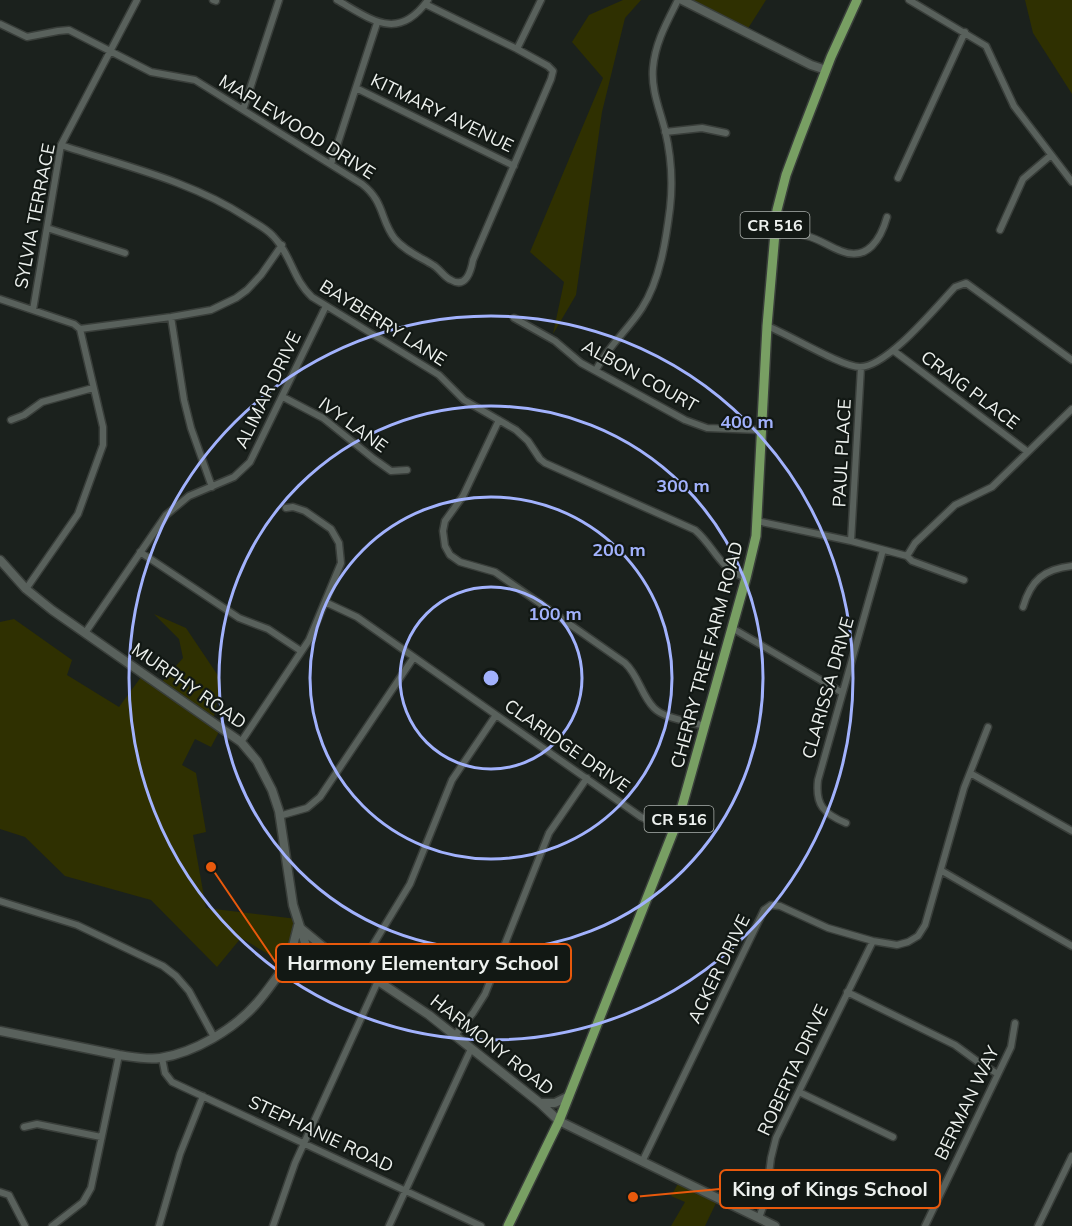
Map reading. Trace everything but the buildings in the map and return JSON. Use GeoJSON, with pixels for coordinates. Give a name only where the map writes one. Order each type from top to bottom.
{"type":"FeatureCollection","features":[{"type":"Feature","properties":{"kind":"main road","name":"CHERRY TREE FARM ROAD"},"geometry":{"type":"LineString","coordinates":[[508,1226],[570,1096],[684,803],[752,556],[757,521],[760,430],[777,210],[786,176],[826,70],[857,0]]}},
{"type":"Feature","properties":{"kind":"street","name":"SYLVIA TERRACE"},"geometry":{"type":"LineString","coordinates":[[33,310],[61,146],[137,0]]}},
{"type":"Feature","properties":{"kind":"street"},"geometry":{"type":"LineString","coordinates":[[243,110],[279,0]]}},
{"type":"Feature","properties":{"kind":"street"},"geometry":{"type":"LineString","coordinates":[[337,0],[377,22],[392,24],[409,20],[427,2]]}},
{"type":"Feature","properties":{"kind":"street"},"geometry":{"type":"LineString","coordinates":[[517,49],[541,0]]}},
{"type":"Feature","properties":{"kind":"street"},"geometry":{"type":"LineString","coordinates":[[596,370],[606,352],[642,308],[657,271],[671,198],[671,167],[654,90],[653,68],[659,40],[678,0]]}},
{"type":"Feature","properties":{"kind":"street"},"geometry":{"type":"LineString","coordinates":[[682,0],[811,65],[826,70]]}},
{"type":"Feature","properties":{"kind":"street"},"geometry":{"type":"LineString","coordinates":[[909,0],[986,46],[1014,106],[1072,182]]}},
{"type":"Feature","properties":{"kind":"street","name":"MAPLEWOOD DRIVE"},"geometry":{"type":"LineString","coordinates":[[0,24],[30,37],[58,30],[69,30],[151,72],[191,78],[362,184],[374,194],[390,230],[400,244],[439,269],[450,280],[458,282],[467,279],[471,273],[473,260],[553,73],[548,66],[427,2]]}},
{"type":"Feature","properties":{"kind":"street"},"geometry":{"type":"LineString","coordinates":[[331,164],[377,22]]}},
{"type":"Feature","properties":{"kind":"street"},"geometry":{"type":"LineString","coordinates":[[898,178],[965,32]]}},
{"type":"Feature","properties":{"kind":"street","name":"KITMARY AVENUE"},"geometry":{"type":"LineString","coordinates":[[356,88],[514,166]]}},
{"type":"Feature","properties":{"kind":"street"},"geometry":{"type":"LineString","coordinates":[[665,132],[702,128],[726,133]]}},
{"type":"Feature","properties":{"kind":"street","name":"BAYBERRY LANE"},"geometry":{"type":"LineString","coordinates":[[61,146],[208,195],[271,234],[282,245],[301,286],[326,306],[439,375],[464,400],[525,437],[545,463],[695,530],[726,568],[746,578]]}},
{"type":"Feature","properties":{"kind":"street"},"geometry":{"type":"LineString","coordinates":[[1000,230],[1026,175],[1050,156]]}},
{"type":"Feature","properties":{"kind":"street"},"geometry":{"type":"LineString","coordinates":[[774,232],[809,236],[844,252],[852,253],[867,249],[875,243],[882,234],[887,217]]}},
{"type":"Feature","properties":{"kind":"street"},"geometry":{"type":"LineString","coordinates":[[47,228],[125,254]]}},
{"type":"Feature","properties":{"kind":"street"},"geometry":{"type":"LineString","coordinates":[[80,329],[171,317],[211,309],[236,298],[257,280],[282,245]]}},
{"type":"Feature","properties":{"kind":"street"},"geometry":{"type":"LineString","coordinates":[[767,326],[841,362],[861,367],[880,360],[894,351],[955,287],[966,283],[1072,360]]}},
{"type":"Feature","properties":{"kind":"street"},"geometry":{"type":"LineString","coordinates":[[0,299],[74,324],[80,329],[103,427],[103,445],[78,514],[26,589]]}},
{"type":"Feature","properties":{"kind":"street","name":"ALIMAR DRIVE"},"geometry":{"type":"LineString","coordinates":[[85,633],[173,508],[189,496],[234,477],[245,468],[253,457],[283,397],[326,306]]}},
{"type":"Feature","properties":{"kind":"street"},"geometry":{"type":"LineString","coordinates":[[171,317],[191,429],[212,487]]}},
{"type":"Feature","properties":{"kind":"street","name":"ALBON COURT"},"geometry":{"type":"LineString","coordinates":[[514,318],[546,335],[577,360],[696,425],[760,430]]}},
{"type":"Feature","properties":{"kind":"street","name":"CRAIG PLACE"},"geometry":{"type":"LineString","coordinates":[[894,351],[1028,452]]}},
{"type":"Feature","properties":{"kind":"street","name":"PAUL PLACE"},"geometry":{"type":"LineString","coordinates":[[851,541],[861,367]]}},
{"type":"Feature","properties":{"kind":"street"},"geometry":{"type":"LineString","coordinates":[[11,420],[24,415],[42,402],[93,388]]}},
{"type":"Feature","properties":{"kind":"street","name":"IVY LANE"},"geometry":{"type":"LineString","coordinates":[[283,397],[323,418],[391,471],[406,470]]}},
{"type":"Feature","properties":{"kind":"street"},"geometry":{"type":"LineString","coordinates":[[907,556],[915,543],[955,505],[988,490],[1072,409]]}},
{"type":"Feature","properties":{"kind":"street"},"geometry":{"type":"LineString","coordinates":[[499,420],[463,496],[445,521],[443,539],[447,551],[460,562],[495,572],[625,663],[636,675],[650,703],[658,711],[704,726]]}},
{"type":"Feature","properties":{"kind":"street"},"geometry":{"type":"LineString","coordinates":[[241,742],[309,640],[341,563],[339,543],[332,529],[322,520],[297,508],[286,508]]}},
{"type":"Feature","properties":{"kind":"street"},"geometry":{"type":"LineString","coordinates":[[757,521],[851,541],[907,556],[912,561],[964,580]]}},
{"type":"Feature","properties":{"kind":"street","name":"CLARISSA DRIVE"},"geometry":{"type":"LineString","coordinates":[[846,824],[831,817],[825,811],[819,801],[817,788],[823,757],[883,550]]}},
{"type":"Feature","properties":{"kind":"street"},"geometry":{"type":"LineString","coordinates":[[140,552],[238,618],[268,629],[301,651]]}},
{"type":"Feature","properties":{"kind":"street","name":"MURPHY ROAD"},"geometry":{"type":"LineString","coordinates":[[0,560],[26,589],[241,742],[257,761],[267,777],[279,816],[298,926],[308,952]]}},
{"type":"Feature","properties":{"kind":"street"},"geometry":{"type":"LineString","coordinates":[[1023,607],[1028,592],[1036,580],[1055,569],[1072,566]]}},
{"type":"Feature","properties":{"kind":"street","name":"CLARIDGE DRIVE"},"geometry":{"type":"LineString","coordinates":[[325,602],[357,617],[641,817],[674,831]]}},
{"type":"Feature","properties":{"kind":"street"},"geometry":{"type":"LineString","coordinates":[[732,628],[842,692]]}},
{"type":"Feature","properties":{"kind":"street"},"geometry":{"type":"LineString","coordinates":[[279,816],[298,812],[320,797],[414,657]]}},
{"type":"Feature","properties":{"kind":"street"},"geometry":{"type":"LineString","coordinates":[[359,968],[410,884],[452,780],[496,715]]}},
{"type":"Feature","properties":{"kind":"street","name":"ACKER DRIVE"},"geometry":{"type":"LineString","coordinates":[[642,1162],[764,910],[771,905],[780,906],[828,928],[873,941],[897,945],[918,936],[925,925],[942,872],[964,788],[988,727]]}},
{"type":"Feature","properties":{"kind":"street"},"geometry":{"type":"LineString","coordinates":[[970,774],[1072,831]]}},
{"type":"Feature","properties":{"kind":"street"},"geometry":{"type":"LineString","coordinates":[[455,1035],[474,1013],[485,994],[549,833],[587,778]]}},
{"type":"Feature","properties":{"kind":"street"},"geometry":{"type":"LineString","coordinates":[[942,872],[1072,946]]}},
{"type":"Feature","properties":{"kind":"street"},"geometry":{"type":"LineString","coordinates":[[0,901],[77,925],[164,966],[189,991],[214,1037]]}},
{"type":"Feature","properties":{"kind":"street"},"geometry":{"type":"LineString","coordinates":[[289,962],[298,926]]}},
{"type":"Feature","properties":{"kind":"street","name":"HARMONY ROAD"},"geometry":{"type":"LineString","coordinates":[[298,926],[327,950],[359,968],[455,1035],[559,1121],[776,1226]]}},
{"type":"Feature","properties":{"kind":"street","name":"ROBERTA DRIVE"},"geometry":{"type":"LineString","coordinates":[[759,1218],[766,1198],[773,1145],[873,941]]}},
{"type":"Feature","properties":{"kind":"street"},"geometry":{"type":"LineString","coordinates":[[0,1031],[119,1055],[162,1058],[214,1037],[234,1025],[256,1004],[289,962],[308,952],[327,950]]}},
{"type":"Feature","properties":{"kind":"street"},"geometry":{"type":"LineString","coordinates":[[273,1226],[287,1181],[378,981]]}},
{"type":"Feature","properties":{"kind":"street"},"geometry":{"type":"LineString","coordinates":[[847,992],[955,1045],[998,1074]]}},
{"type":"Feature","properties":{"kind":"street","name":"BERMAN WAY"},"geometry":{"type":"LineString","coordinates":[[925,1226],[1012,1043],[1015,1023]]}},
{"type":"Feature","properties":{"kind":"street"},"geometry":{"type":"LineString","coordinates":[[389,1226],[471,1049]]}},
{"type":"Feature","properties":{"kind":"street"},"geometry":{"type":"LineString","coordinates":[[52,1226],[78,1206],[88,1195],[119,1055]]}},
{"type":"Feature","properties":{"kind":"street","name":"STEPHANIE ROAD"},"geometry":{"type":"LineString","coordinates":[[162,1058],[168,1078],[481,1226]]}},
{"type":"Feature","properties":{"kind":"street"},"geometry":{"type":"LineString","coordinates":[[800,1092],[893,1137]]}},
{"type":"Feature","properties":{"kind":"street"},"geometry":{"type":"LineString","coordinates":[[159,1226],[180,1154],[203,1096]]}},
{"type":"Feature","properties":{"kind":"street"},"geometry":{"type":"LineString","coordinates":[[540,1103],[555,1103],[570,1096]]}},
{"type":"Feature","properties":{"kind":"street"},"geometry":{"type":"LineString","coordinates":[[24,1127],[37,1124],[101,1137]]}},
{"type":"Feature","properties":{"kind":"street"},"geometry":{"type":"LineString","coordinates":[[1038,1226],[1072,1156]]}},
{"type":"Feature","properties":{"kind":"street"},"geometry":{"type":"LineString","coordinates":[[0,1192],[10,1197],[25,1226]]}},
{"type":"Feature","properties":{"kind":"shaded area"},"geometry":{"type":"Polygon","coordinates":[[[623,0],[641,0],[625,18],[602,112],[576,295],[553,334],[564,282],[530,252],[603,78],[572,42],[589,15],[623,0]]]}},
{"type":"Feature","properties":{"kind":"shaded area"},"geometry":{"type":"Polygon","coordinates":[[[688,0],[766,0],[747,30],[688,0]]]}},
{"type":"Feature","properties":{"kind":"shaded area"},"geometry":{"type":"Polygon","coordinates":[[[1025,0],[1072,0],[1072,94],[1033,33],[1025,0]]]}},
{"type":"Feature","properties":{"kind":"shaded area"},"geometry":{"type":"Polygon","coordinates":[[[154,614],[186,628],[221,680],[213,722],[221,728],[211,747],[195,739],[182,765],[196,773],[206,832],[193,835],[206,908],[297,919],[307,951],[285,964],[241,938],[217,967],[151,900],[65,876],[25,837],[0,829],[0,622],[14,619],[72,660],[67,675],[119,707],[144,673],[160,684],[183,658],[179,639],[154,614]]]}},
{"type":"Feature","properties":{"kind":"shaded area"},"geometry":{"type":"Polygon","coordinates":[[[694,1181],[712,1190],[709,1197],[717,1201],[705,1226],[671,1226],[685,1202],[671,1196],[679,1182],[691,1188],[694,1181]]]}},
{"type":"Feature","properties":{"kind":"place","name":"Harmony Elementary School"},"geometry":{"type":"Point","coordinates":[211,867]}},
{"type":"Feature","properties":{"kind":"place","name":"King of Kings School"},"geometry":{"type":"Point","coordinates":[633,1197]}}]}
